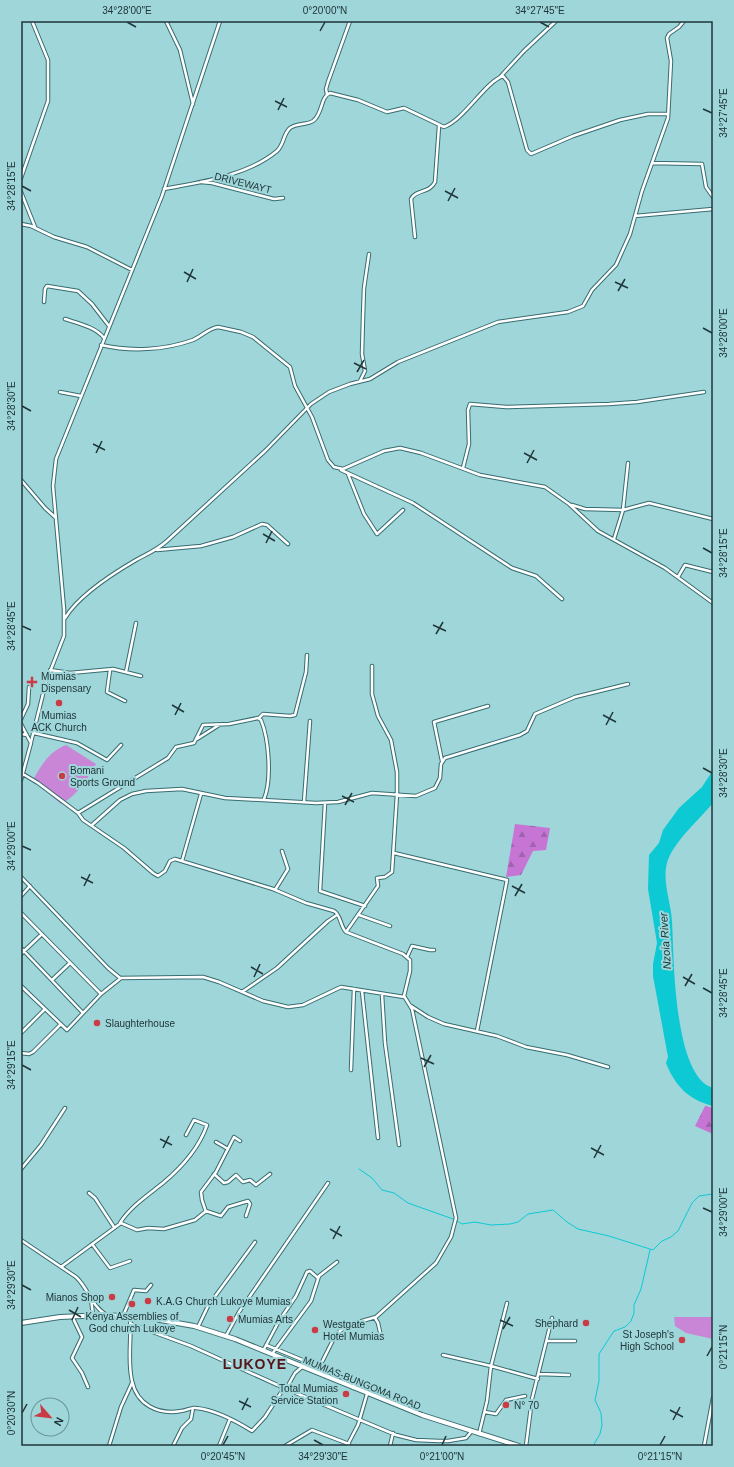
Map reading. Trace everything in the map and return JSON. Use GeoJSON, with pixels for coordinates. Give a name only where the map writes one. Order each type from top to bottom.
{"type":"FeatureCollection","features":[{"type":"Feature","properties":{"kind":"highway","name":"MUMIAS-BUNGOMA ROAD"},"geometry":{"type":"LineString","coordinates":[[21,1323],[71,1316],[106,1315],[164,1320],[198,1327],[226,1336],[422,1416],[519,1446]]}},
{"type":"Feature","properties":{"kind":"street"},"geometry":{"type":"LineString","coordinates":[[21,178],[48,101],[48,60],[32,21]]}},
{"type":"Feature","properties":{"kind":"street"},"geometry":{"type":"LineString","coordinates":[[166,21],[180,50],[189,83],[192,104]]}},
{"type":"Feature","properties":{"kind":"street"},"geometry":{"type":"LineString","coordinates":[[21,780],[34,733],[43,692],[50,670],[63,641],[64,618],[53,486],[54,466],[164,188],[220,21]]}},
{"type":"Feature","properties":{"kind":"street"},"geometry":{"type":"LineString","coordinates":[[164,188],[199,181],[249,167],[270,156],[280,148],[291,128],[311,122],[316,118],[327,94],[326,89],[328,82],[350,21]]}},
{"type":"Feature","properties":{"kind":"street"},"geometry":{"type":"LineString","coordinates":[[327,94],[332,93],[346,97],[387,112],[404,108],[439,126],[444,127],[502,76],[524,50],[556,21]]}},
{"type":"Feature","properties":{"kind":"street"},"geometry":{"type":"LineString","coordinates":[[64,618],[76,603],[115,574],[157,550],[222,492],[265,451],[307,407],[329,392],[370,379],[405,358],[498,322],[580,309],[594,287],[616,264],[627,242],[668,114],[671,61],[667,38],[669,34],[679,27],[684,21]]}},
{"type":"Feature","properties":{"kind":"street"},"geometry":{"type":"LineString","coordinates":[[502,76],[508,82],[527,150],[531,154],[573,136],[620,120],[648,114],[668,114]]}},
{"type":"Feature","properties":{"kind":"street"},"geometry":{"type":"LineString","coordinates":[[415,237],[411,198],[413,195],[428,190],[435,182],[439,126]]}},
{"type":"Feature","properties":{"kind":"street"},"geometry":{"type":"LineString","coordinates":[[652,163],[686,165],[701,164],[705,185],[713,197]]}},
{"type":"Feature","properties":{"kind":"street","name":"DRIVEWAYT"},"geometry":{"type":"LineString","coordinates":[[199,181],[274,199],[284,198]]}},
{"type":"Feature","properties":{"kind":"street"},"geometry":{"type":"LineString","coordinates":[[21,192],[35,227]]}},
{"type":"Feature","properties":{"kind":"street"},"geometry":{"type":"LineString","coordinates":[[635,216],[713,209]]}},
{"type":"Feature","properties":{"kind":"street"},"geometry":{"type":"LineString","coordinates":[[21,224],[35,227],[54,237],[87,247],[132,270]]}},
{"type":"Feature","properties":{"kind":"street"},"geometry":{"type":"LineString","coordinates":[[360,382],[365,371],[362,354],[363,317],[364,288],[369,254]]}},
{"type":"Feature","properties":{"kind":"street"},"geometry":{"type":"LineString","coordinates":[[44,302],[45,289],[47,286],[78,291],[92,304],[109,326]]}},
{"type":"Feature","properties":{"kind":"street"},"geometry":{"type":"LineString","coordinates":[[65,319],[83,325],[104,338]]}},
{"type":"Feature","properties":{"kind":"street"},"geometry":{"type":"LineString","coordinates":[[101,345],[115,348],[160,349],[193,340],[215,327],[241,332],[258,340],[289,366],[295,386],[307,407],[331,465],[347,474],[413,503],[512,568],[536,576],[562,599]]}},
{"type":"Feature","properties":{"kind":"street"},"geometry":{"type":"LineString","coordinates":[[60,392],[81,396]]}},
{"type":"Feature","properties":{"kind":"street"},"geometry":{"type":"LineString","coordinates":[[463,468],[469,444],[468,410],[470,404],[506,407],[609,404],[637,402],[704,392]]}},
{"type":"Feature","properties":{"kind":"street"},"geometry":{"type":"LineString","coordinates":[[340,469],[384,451],[397,448],[421,453],[480,475],[545,486],[569,504],[593,526],[678,577],[713,603]]}},
{"type":"Feature","properties":{"kind":"street"},"geometry":{"type":"LineString","coordinates":[[614,539],[624,510],[628,463]]}},
{"type":"Feature","properties":{"kind":"street"},"geometry":{"type":"LineString","coordinates":[[347,474],[364,514],[377,534],[403,510]]}},
{"type":"Feature","properties":{"kind":"street"},"geometry":{"type":"LineString","coordinates":[[21,480],[45,508],[56,518]]}},
{"type":"Feature","properties":{"kind":"street"},"geometry":{"type":"LineString","coordinates":[[569,504],[585,509],[624,510],[652,503],[713,519]]}},
{"type":"Feature","properties":{"kind":"street"},"geometry":{"type":"LineString","coordinates":[[157,550],[201,546],[233,537],[262,524],[267,525],[288,544]]}},
{"type":"Feature","properties":{"kind":"street"},"geometry":{"type":"LineString","coordinates":[[678,577],[685,564],[713,572]]}},
{"type":"Feature","properties":{"kind":"street"},"geometry":{"type":"LineString","coordinates":[[126,672],[136,623]]}},
{"type":"Feature","properties":{"kind":"street"},"geometry":{"type":"LineString","coordinates":[[197,739],[203,725],[259,718],[262,714],[295,715],[306,672],[307,655]]}},
{"type":"Feature","properties":{"kind":"street"},"geometry":{"type":"LineString","coordinates":[[346,932],[378,886],[378,878],[392,872],[394,853],[397,794],[395,755],[391,740],[378,716],[372,694],[372,666]]}},
{"type":"Feature","properties":{"kind":"street"},"geometry":{"type":"LineString","coordinates":[[50,670],[70,673],[110,670],[141,676]]}},
{"type":"Feature","properties":{"kind":"street"},"geometry":{"type":"LineString","coordinates":[[110,670],[107,692],[125,701]]}},
{"type":"Feature","properties":{"kind":"street"},"geometry":{"type":"LineString","coordinates":[[442,761],[447,757],[523,733],[528,729],[535,714],[540,711],[575,697],[628,684]]}},
{"type":"Feature","properties":{"kind":"street"},"geometry":{"type":"LineString","coordinates":[[21,719],[28,704],[29,687]]}},
{"type":"Feature","properties":{"kind":"street"},"geometry":{"type":"LineString","coordinates":[[92,825],[120,800],[132,794],[169,789],[182,789],[225,798],[325,803],[338,802],[372,793],[416,796],[433,790],[439,783],[442,761],[434,722],[488,706]]}},
{"type":"Feature","properties":{"kind":"street"},"geometry":{"type":"LineString","coordinates":[[259,718],[263,726],[267,751],[267,787],[264,799]]}},
{"type":"Feature","properties":{"kind":"street"},"geometry":{"type":"LineString","coordinates":[[304,802],[310,721]]}},
{"type":"Feature","properties":{"kind":"street"},"geometry":{"type":"LineString","coordinates":[[21,724],[31,742]]}},
{"type":"Feature","properties":{"kind":"street"},"geometry":{"type":"LineString","coordinates":[[78,813],[168,758],[176,747],[190,745],[219,724]]}},
{"type":"Feature","properties":{"kind":"street"},"geometry":{"type":"LineString","coordinates":[[34,733],[77,743],[107,760],[121,745]]}},
{"type":"Feature","properties":{"kind":"street"},"geometry":{"type":"LineString","coordinates":[[21,734],[28,735]]}},
{"type":"Feature","properties":{"kind":"street"},"geometry":{"type":"LineString","coordinates":[[23,774],[38,783],[78,813],[83,820],[124,848],[153,874],[158,876],[165,871],[172,859],[182,861],[275,890],[306,903],[334,911],[338,915],[342,927],[346,932],[407,957],[411,962],[411,966],[404,997]]}},
{"type":"Feature","properties":{"kind":"street"},"geometry":{"type":"LineString","coordinates":[[182,861],[201,794]]}},
{"type":"Feature","properties":{"kind":"street"},"geometry":{"type":"LineString","coordinates":[[325,803],[320,891],[365,906]]}},
{"type":"Feature","properties":{"kind":"street"},"geometry":{"type":"LineString","coordinates":[[275,890],[288,869],[282,851]]}},
{"type":"Feature","properties":{"kind":"street"},"geometry":{"type":"LineString","coordinates":[[394,853],[507,880],[477,1031]]}},
{"type":"Feature","properties":{"kind":"street"},"geometry":{"type":"LineString","coordinates":[[21,877],[108,968],[121,978]]}},
{"type":"Feature","properties":{"kind":"street"},"geometry":{"type":"LineString","coordinates":[[21,896],[30,886]]}},
{"type":"Feature","properties":{"kind":"street"},"geometry":{"type":"LineString","coordinates":[[21,912],[101,994]]}},
{"type":"Feature","properties":{"kind":"street"},"geometry":{"type":"LineString","coordinates":[[359,914],[390,926]]}},
{"type":"Feature","properties":{"kind":"street"},"geometry":{"type":"LineString","coordinates":[[242,992],[277,968],[328,921],[338,915]]}},
{"type":"Feature","properties":{"kind":"street"},"geometry":{"type":"LineString","coordinates":[[21,954],[42,934]]}},
{"type":"Feature","properties":{"kind":"street"},"geometry":{"type":"LineString","coordinates":[[407,957],[412,946],[434,950]]}},
{"type":"Feature","properties":{"kind":"street"},"geometry":{"type":"LineString","coordinates":[[21,948],[83,1013]]}},
{"type":"Feature","properties":{"kind":"street"},"geometry":{"type":"LineString","coordinates":[[52,980],[70,963]]}},
{"type":"Feature","properties":{"kind":"street"},"geometry":{"type":"LineString","coordinates":[[21,986],[65,1029],[68,1029],[101,994],[121,978],[197,976],[214,980],[263,1001],[293,1008],[303,1005],[336,989],[345,987],[382,995],[404,997],[411,1006],[438,1022],[477,1031],[526,1047],[556,1052],[608,1067]]}},
{"type":"Feature","properties":{"kind":"street"},"geometry":{"type":"LineString","coordinates":[[351,1070],[354,989]]}},
{"type":"Feature","properties":{"kind":"street"},"geometry":{"type":"LineString","coordinates":[[362,991],[378,1138]]}},
{"type":"Feature","properties":{"kind":"street"},"geometry":{"type":"LineString","coordinates":[[382,995],[384,1037],[399,1145]]}},
{"type":"Feature","properties":{"kind":"street"},"geometry":{"type":"LineString","coordinates":[[316,1373],[336,1334],[348,1325],[375,1318],[436,1263],[451,1237],[456,1218],[411,1006]]}},
{"type":"Feature","properties":{"kind":"street"},"geometry":{"type":"LineString","coordinates":[[21,1033],[45,1009]]}},
{"type":"Feature","properties":{"kind":"street"},"geometry":{"type":"LineString","coordinates":[[21,1054],[30,1054],[33,1052],[60,1025]]}},
{"type":"Feature","properties":{"kind":"street"},"geometry":{"type":"LineString","coordinates":[[21,1169],[41,1145],[65,1108]]}},
{"type":"Feature","properties":{"kind":"street"},"geometry":{"type":"LineString","coordinates":[[61,1267],[120,1223],[126,1214],[164,1182],[189,1157],[207,1125],[194,1120],[186,1135]]}},
{"type":"Feature","properties":{"kind":"street"},"geometry":{"type":"LineString","coordinates":[[206,1212],[201,1193],[214,1174],[234,1136],[240,1141]]}},
{"type":"Feature","properties":{"kind":"street"},"geometry":{"type":"LineString","coordinates":[[216,1142],[228,1149]]}},
{"type":"Feature","properties":{"kind":"street"},"geometry":{"type":"LineString","coordinates":[[214,1174],[224,1184],[236,1175],[243,1182],[250,1180],[256,1185],[270,1174]]}},
{"type":"Feature","properties":{"kind":"street"},"geometry":{"type":"LineString","coordinates":[[226,1336],[239,1312],[328,1183]]}},
{"type":"Feature","properties":{"kind":"street"},"geometry":{"type":"LineString","coordinates":[[89,1193],[94,1196],[114,1227]]}},
{"type":"Feature","properties":{"kind":"street"},"geometry":{"type":"LineString","coordinates":[[206,1212],[220,1216],[228,1207],[248,1201],[250,1204],[246,1216]]}},
{"type":"Feature","properties":{"kind":"street"},"geometry":{"type":"LineString","coordinates":[[120,1223],[137,1230],[148,1228],[164,1229],[195,1220],[206,1212]]}},
{"type":"Feature","properties":{"kind":"street"},"geometry":{"type":"LineString","coordinates":[[21,1240],[80,1280],[98,1309],[106,1315]]}},
{"type":"Feature","properties":{"kind":"street"},"geometry":{"type":"LineString","coordinates":[[198,1327],[207,1306],[255,1242]]}},
{"type":"Feature","properties":{"kind":"street"},"geometry":{"type":"LineString","coordinates":[[92,1244],[110,1268],[130,1261]]}},
{"type":"Feature","properties":{"kind":"street"},"geometry":{"type":"LineString","coordinates":[[272,1355],[311,1301],[318,1278],[333,1263],[337,1262]]}},
{"type":"Feature","properties":{"kind":"street"},"geometry":{"type":"LineString","coordinates":[[263,1351],[279,1321],[296,1296],[307,1272],[310,1272],[318,1278]]}},
{"type":"Feature","properties":{"kind":"street"},"geometry":{"type":"LineString","coordinates":[[123,1316],[134,1290],[146,1291],[151,1285]]}},
{"type":"Feature","properties":{"kind":"street"},"geometry":{"type":"LineString","coordinates":[[90,1296],[93,1315]]}},
{"type":"Feature","properties":{"kind":"street"},"geometry":{"type":"LineString","coordinates":[[479,1434],[485,1412],[491,1366],[507,1303]]}},
{"type":"Feature","properties":{"kind":"street"},"geometry":{"type":"LineString","coordinates":[[71,1316],[82,1337],[72,1358],[82,1373],[88,1387]]}},
{"type":"Feature","properties":{"kind":"street"},"geometry":{"type":"LineString","coordinates":[[130,1316],[130,1365],[132,1383],[140,1400],[149,1407],[178,1412],[193,1408],[205,1410],[230,1419],[253,1431],[265,1417],[295,1372],[303,1368],[306,1362]]}},
{"type":"Feature","properties":{"kind":"street"},"geometry":{"type":"LineString","coordinates":[[375,1318],[380,1332]]}},
{"type":"Feature","properties":{"kind":"street"},"geometry":{"type":"LineString","coordinates":[[526,1446],[529,1415],[552,1318]]}},
{"type":"Feature","properties":{"kind":"street"},"geometry":{"type":"LineString","coordinates":[[131,1324],[191,1346],[285,1388],[393,1433],[416,1440],[448,1441],[466,1438],[471,1432]]}},
{"type":"Feature","properties":{"kind":"street"},"geometry":{"type":"LineString","coordinates":[[547,1341],[575,1341]]}},
{"type":"Feature","properties":{"kind":"street"},"geometry":{"type":"LineString","coordinates":[[266,1345],[316,1366],[336,1372],[353,1381],[353,1388]]}},
{"type":"Feature","properties":{"kind":"street"},"geometry":{"type":"LineString","coordinates":[[284,1360],[287,1354]]}},
{"type":"Feature","properties":{"kind":"street"},"geometry":{"type":"LineString","coordinates":[[443,1355],[538,1379]]}},
{"type":"Feature","properties":{"kind":"street"},"geometry":{"type":"LineString","coordinates":[[295,1364],[298,1358]]}},
{"type":"Feature","properties":{"kind":"street"},"geometry":{"type":"LineString","coordinates":[[316,1366],[316,1373]]}},
{"type":"Feature","properties":{"kind":"street"},"geometry":{"type":"LineString","coordinates":[[334,1380],[336,1372]]}},
{"type":"Feature","properties":{"kind":"street"},"geometry":{"type":"LineString","coordinates":[[539,1374],[569,1375]]}},
{"type":"Feature","properties":{"kind":"street"},"geometry":{"type":"LineString","coordinates":[[109,1446],[121,1407],[132,1383]]}},
{"type":"Feature","properties":{"kind":"street"},"geometry":{"type":"LineString","coordinates":[[286,1446],[312,1430],[348,1445],[368,1394]]}},
{"type":"Feature","properties":{"kind":"street"},"geometry":{"type":"LineString","coordinates":[[485,1412],[497,1414],[501,1404],[506,1400],[525,1396]]}},
{"type":"Feature","properties":{"kind":"street"},"geometry":{"type":"LineString","coordinates":[[704,1446],[713,1398]]}},
{"type":"Feature","properties":{"kind":"street"},"geometry":{"type":"LineString","coordinates":[[173,1446],[182,1428],[191,1419],[193,1408]]}},
{"type":"Feature","properties":{"kind":"street"},"geometry":{"type":"LineString","coordinates":[[219,1446],[230,1419]]}},
{"type":"Feature","properties":{"kind":"street"},"geometry":{"type":"LineString","coordinates":[[390,1446],[393,1433]]}},
{"type":"Feature","properties":{"kind":"green space"},"geometry":{"type":"Polygon","coordinates":[[[515,824],[550,828],[546,850],[533,851],[521,875],[506,877],[515,824]]]}},
{"type":"Feature","properties":{"kind":"green space"},"geometry":{"type":"Polygon","coordinates":[[[705,1106],[713,1108],[713,1134],[695,1126],[705,1106]]]}},
{"type":"Feature","properties":{"kind":"shaded area","name":"Bomani Sports Ground"},"geometry":{"type":"Polygon","coordinates":[[[66,745],[96,764],[77,792],[61,804],[33,780],[46,759],[55,751],[66,745]]]}},
{"type":"Feature","properties":{"kind":"shaded area"},"geometry":{"type":"Polygon","coordinates":[[[674,1317],[713,1317],[713,1339],[686,1333],[675,1326],[674,1317]]]}},
{"type":"Feature","properties":{"kind":"water","name":"Nzoia River"},"geometry":{"type":"Polygon","coordinates":[[[713,770],[713,803],[680,839],[670,855],[666,870],[666,885],[672,921],[675,986],[683,1039],[690,1062],[700,1079],[713,1088],[713,1106],[697,1100],[684,1091],[674,1079],[666,1063],[668,1057],[653,976],[653,964],[657,943],[648,889],[649,855],[659,843],[663,830],[679,808],[702,787],[713,770]]]}},
{"type":"Feature","properties":{"kind":"waterway"},"geometry":{"type":"LineString","coordinates":[[359,1169],[372,1178],[382,1190],[394,1193],[408,1203],[453,1219]]}},
{"type":"Feature","properties":{"kind":"waterway"},"geometry":{"type":"LineString","coordinates":[[457,1221],[462,1224],[475,1222],[491,1225],[510,1224],[518,1222],[528,1214],[553,1210],[578,1229],[609,1236],[653,1250],[662,1241],[671,1237],[678,1231],[692,1203],[699,1196],[713,1194]]}},
{"type":"Feature","properties":{"kind":"waterway"},"geometry":{"type":"LineString","coordinates":[[593,1446],[600,1434],[602,1425],[601,1413],[595,1400],[599,1381],[599,1354],[614,1331],[625,1327],[631,1321],[634,1313],[634,1305],[641,1289],[650,1250]]}},
{"type":"Feature","properties":{"kind":"place","name":"Mumias Dispensary"},"geometry":{"type":"Point","coordinates":[32,682]}},
{"type":"Feature","properties":{"kind":"place","name":"Mumias ACK Church"},"geometry":{"type":"Point","coordinates":[59,703]}},
{"type":"Feature","properties":{"kind":"place","name":"Bomani Sports Ground"},"geometry":{"type":"Point","coordinates":[62,776]}},
{"type":"Feature","properties":{"kind":"place","name":"Slaughterhouse"},"geometry":{"type":"Point","coordinates":[97,1023]}},
{"type":"Feature","properties":{"kind":"place","name":"Mianos Shop"},"geometry":{"type":"Point","coordinates":[112,1297]}},
{"type":"Feature","properties":{"kind":"place","name":"K.A.G Church Lukoye Mumias"},"geometry":{"type":"Point","coordinates":[148,1301]}},
{"type":"Feature","properties":{"kind":"place","name":"Kenya Assemblies of God church Lukoye"},"geometry":{"type":"Point","coordinates":[132,1304]}},
{"type":"Feature","properties":{"kind":"place","name":"Mumias Arts"},"geometry":{"type":"Point","coordinates":[230,1319]}},
{"type":"Feature","properties":{"kind":"place","name":"Shephard"},"geometry":{"type":"Point","coordinates":[586,1323]}},
{"type":"Feature","properties":{"kind":"place","name":"Westgate Hotel Mumias"},"geometry":{"type":"Point","coordinates":[315,1330]}},
{"type":"Feature","properties":{"kind":"place","name":"St Joseph's High School"},"geometry":{"type":"Point","coordinates":[682,1340]}},
{"type":"Feature","properties":{"kind":"place","name":"Total Mumias Service Station"},"geometry":{"type":"Point","coordinates":[346,1394]}},
{"type":"Feature","properties":{"kind":"place","name":"N° 70"},"geometry":{"type":"Point","coordinates":[506,1405]}},
{"type":"Feature","properties":{"kind":"district","name":"LUKOYE"},"geometry":{"type":"Point","coordinates":[255,1364]}}]}
